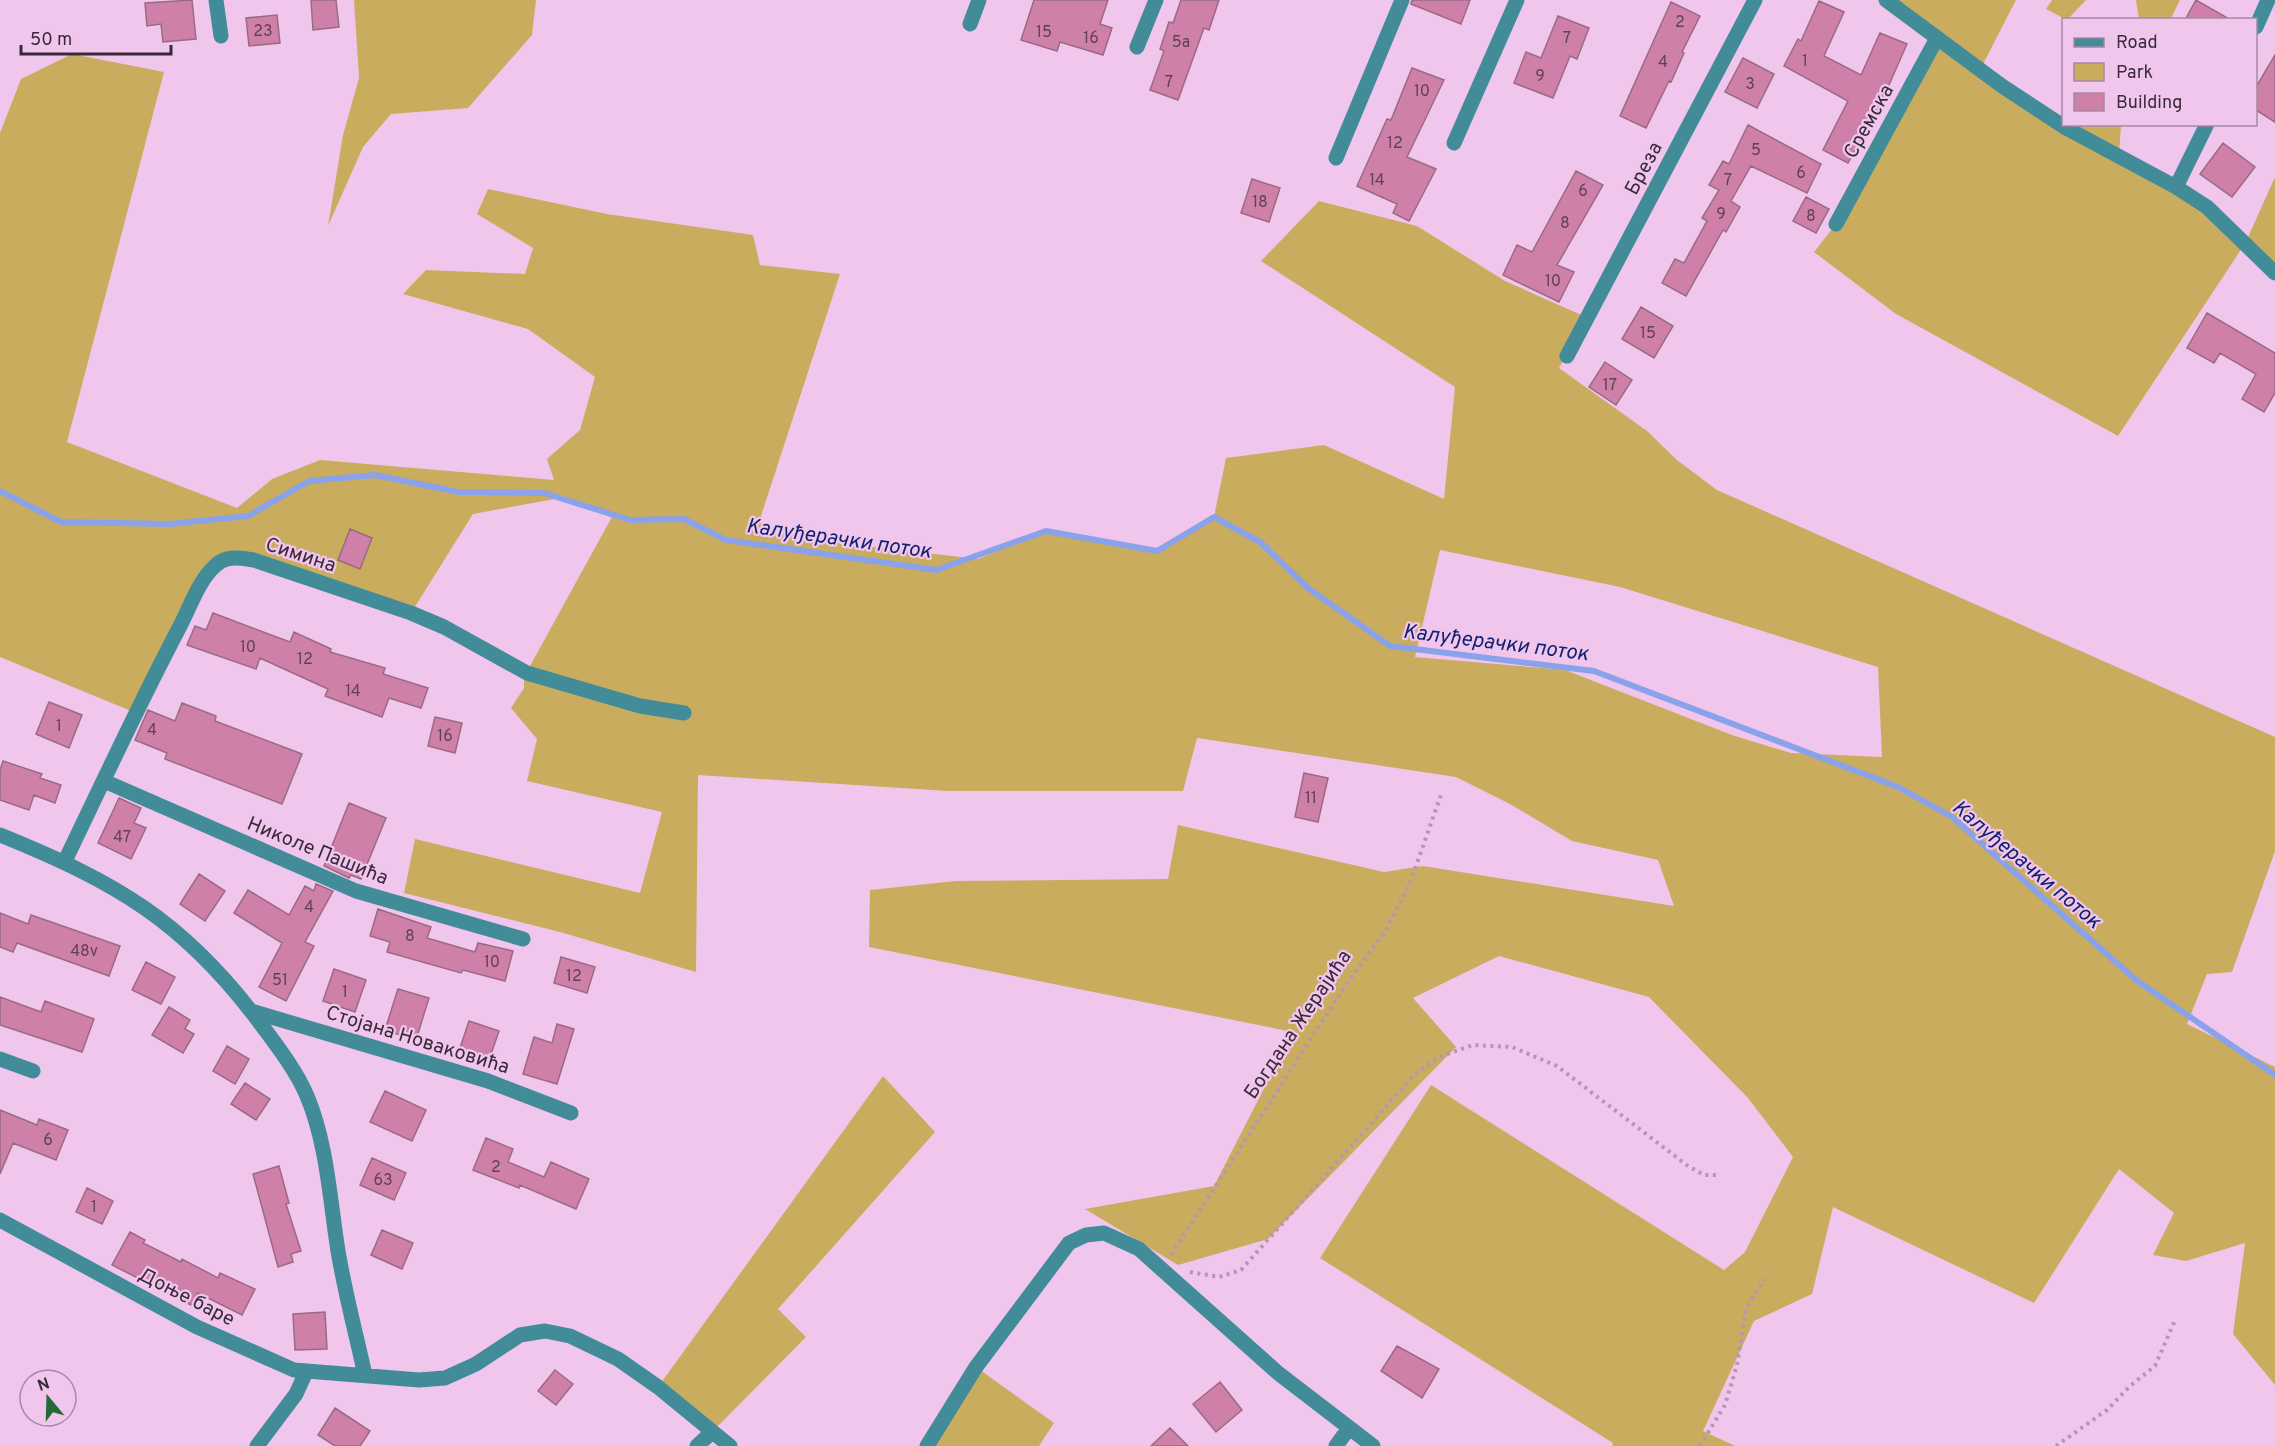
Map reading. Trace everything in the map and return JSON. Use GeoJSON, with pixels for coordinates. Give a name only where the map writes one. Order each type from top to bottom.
{"type":"FeatureCollection","features":[{"type":"Feature","properties":{"kind":"street"},"geometry":{"type":"LineString","coordinates":[[216,0],[221,36]]}},
{"type":"Feature","properties":{"kind":"street"},"geometry":{"type":"LineString","coordinates":[[970,24],[979,0]]}},
{"type":"Feature","properties":{"kind":"street"},"geometry":{"type":"LineString","coordinates":[[1137,47],[1156,0]]}},
{"type":"Feature","properties":{"kind":"street"},"geometry":{"type":"LineString","coordinates":[[1336,158],[1402,0]]}},
{"type":"Feature","properties":{"kind":"street"},"geometry":{"type":"LineString","coordinates":[[1454,143],[1517,0]]}},
{"type":"Feature","properties":{"kind":"street","name":"Бреза"},"geometry":{"type":"LineString","coordinates":[[1567,356],[1755,0]]}},
{"type":"Feature","properties":{"kind":"street"},"geometry":{"type":"LineString","coordinates":[[1886,0],[2002,86],[2062,125]]}},
{"type":"Feature","properties":{"kind":"street"},"geometry":{"type":"LineString","coordinates":[[2257,25],[2268,0]]}},
{"type":"Feature","properties":{"kind":"street","name":"Сремска"},"geometry":{"type":"LineString","coordinates":[[1836,224],[1937,38]]}},
{"type":"Feature","properties":{"kind":"street"},"geometry":{"type":"LineString","coordinates":[[2063,126],[2176,187],[2207,207],[2275,273]]}},
{"type":"Feature","properties":{"kind":"street"},"geometry":{"type":"LineString","coordinates":[[2176,187],[2206,126]]}},
{"type":"Feature","properties":{"kind":"street","name":"Симина"},"geometry":{"type":"LineString","coordinates":[[65,861],[153,678],[203,583],[213,567],[222,560],[236,557],[254,560],[411,613],[444,627],[527,673],[639,706],[684,713]]}},
{"type":"Feature","properties":{"kind":"street","name":"Николе Пашића"},"geometry":{"type":"LineString","coordinates":[[104,781],[356,891],[523,939]]}},
{"type":"Feature","properties":{"kind":"street"},"geometry":{"type":"LineString","coordinates":[[0,835],[65,861],[126,893],[164,920],[198,950],[251,1011],[280,1050],[307,1095],[318,1133],[341,1271],[365,1375]]}},
{"type":"Feature","properties":{"kind":"street","name":"Стојана Новаковића"},"geometry":{"type":"LineString","coordinates":[[251,1011],[488,1081],[571,1113]]}},
{"type":"Feature","properties":{"kind":"street"},"geometry":{"type":"LineString","coordinates":[[0,1059],[33,1071]]}},
{"type":"Feature","properties":{"kind":"street","name":"Доње баре"},"geometry":{"type":"LineString","coordinates":[[0,1220],[197,1327],[273,1363],[306,1372],[419,1380],[445,1378],[476,1365],[520,1335],[545,1331],[586,1342],[618,1359],[730,1446]]}},
{"type":"Feature","properties":{"kind":"street"},"geometry":{"type":"LineString","coordinates":[[927,1446],[976,1367],[1069,1243],[1086,1235],[1111,1234],[1139,1249],[1278,1373],[1373,1446]]}},
{"type":"Feature","properties":{"kind":"street"},"geometry":{"type":"LineString","coordinates":[[256,1446],[296,1394],[306,1372]]}},
{"type":"Feature","properties":{"kind":"street"},"geometry":{"type":"LineString","coordinates":[[1336,1446],[1348,1428]]}},
{"type":"Feature","properties":{"kind":"street"},"geometry":{"type":"LineString","coordinates":[[698,1446],[712,1432]]}},
{"type":"Feature","properties":{"kind":"path","name":"Богдана Жерајића"},"geometry":{"type":"LineString","coordinates":[[1162,1268],[1349,980],[1386,930],[1410,883],[1442,792]]}},
{"type":"Feature","properties":{"kind":"path"},"geometry":{"type":"LineString","coordinates":[[1175,1279],[1182,1272],[1219,1277],[1241,1270],[1416,1072],[1439,1057],[1473,1046],[1512,1047],[1557,1066],[1688,1166],[1704,1175],[1717,1175]]}},
{"type":"Feature","properties":{"kind":"path"},"geometry":{"type":"LineString","coordinates":[[1700,1446],[1725,1405],[1737,1365],[1746,1310],[1764,1279]]}},
{"type":"Feature","properties":{"kind":"path"},"geometry":{"type":"LineString","coordinates":[[2056,1446],[2107,1410],[2130,1386],[2155,1366],[2176,1318]]}},
{"type":"Feature","properties":{"kind":"green space"},"geometry":{"type":"Polygon","coordinates":[[[354,0],[536,0],[532,35],[468,108],[391,114],[363,147],[328,226],[343,135],[359,78],[354,0]]]}},
{"type":"Feature","properties":{"kind":"green space"},"geometry":{"type":"Polygon","coordinates":[[[1886,0],[2016,0],[1981,68],[2062,120],[2062,126],[2121,126],[2119,156],[2176,187],[2245,244],[2275,177],[2275,273],[2244,245],[2118,436],[1896,314],[1814,252],[1836,224],[1937,38],[1886,0]]]}},
{"type":"Feature","properties":{"kind":"green space"},"geometry":{"type":"Polygon","coordinates":[[[2052,0],[2086,0],[2069,18],[2063,18],[2046,9],[2052,0]]]}},
{"type":"Feature","properties":{"kind":"green space"},"geometry":{"type":"Polygon","coordinates":[[[2136,0],[2180,0],[2171,18],[2139,18],[2136,0]]]}},
{"type":"Feature","properties":{"kind":"green space"},"geometry":{"type":"Polygon","coordinates":[[[72,54],[164,72],[67,442],[237,508],[272,479],[320,460],[554,480],[547,459],[580,430],[595,377],[528,329],[403,294],[426,270],[525,274],[533,248],[477,214],[488,189],[607,214],[753,235],[760,265],[840,274],[759,522],[805,539],[978,559],[1046,531],[1157,551],[1214,517],[1226,458],[1324,445],[1444,499],[1455,387],[1261,261],[1319,201],[1417,226],[1505,281],[1588,318],[1559,368],[1647,431],[1677,460],[1717,490],[2275,737],[2275,851],[2232,972],[2207,974],[2187,1024],[2275,1067],[2275,1385],[2233,1334],[2245,1243],[2186,1261],[2153,1255],[2174,1213],[2119,1169],[2034,1303],[1833,1207],[1812,1294],[1754,1321],[1703,1431],[1735,1446],[1612,1446],[1613,1443],[1320,1258],[1431,1085],[1724,1270],[1745,1252],[1793,1157],[1748,1098],[1649,997],[1499,956],[1413,998],[1456,1047],[1268,1239],[1178,1265],[1085,1209],[1214,1186],[1293,1032],[869,947],[870,890],[956,881],[1168,879],[1178,825],[1384,872],[1423,866],[1674,906],[1658,860],[1572,841],[1510,804],[1456,777],[1197,738],[1183,791],[948,791],[698,775],[696,972],[560,932],[404,893],[415,839],[640,893],[662,812],[527,781],[537,739],[511,708],[524,688],[524,677],[613,515],[560,498],[473,514],[411,613],[235,557],[203,583],[136,713],[0,657],[0,133],[21,79],[72,54]],[[1440,550],[1415,657],[1565,670],[1732,735],[1791,753],[1882,757],[1878,667],[1620,587],[1440,550]]]}},
{"type":"Feature","properties":{"kind":"green space"},"geometry":{"type":"Polygon","coordinates":[[[883,1076],[935,1132],[778,1309],[806,1337],[712,1432],[658,1387],[883,1076]]]}},
{"type":"Feature","properties":{"kind":"green space"},"geometry":{"type":"Polygon","coordinates":[[[976,1367],[1054,1423],[1039,1446],[927,1446],[976,1367]]]}},
{"type":"Feature","properties":{"kind":"building"},"geometry":{"type":"Polygon","coordinates":[[[192,0],[196,39],[163,42],[161,24],[147,26],[145,3],[192,0]]]}},
{"type":"Feature","properties":{"kind":"building"},"geometry":{"type":"Polygon","coordinates":[[[311,0],[336,0],[339,27],[313,30],[311,0]]]}},
{"type":"Feature","properties":{"kind":"building"},"geometry":{"type":"Polygon","coordinates":[[[1034,0],[1108,0],[1100,24],[1112,28],[1103,55],[1060,42],[1057,51],[1021,40],[1034,0]]]}},
{"type":"Feature","properties":{"kind":"building"},"geometry":{"type":"Polygon","coordinates":[[[1181,0],[1219,0],[1209,30],[1204,28],[1178,100],[1150,90],[1164,51],[1160,49],[1169,22],[1173,23],[1181,0]]]}},
{"type":"Feature","properties":{"kind":"building"},"geometry":{"type":"Polygon","coordinates":[[[1412,0],[1470,0],[1461,24],[1411,4],[1412,0]]]}},
{"type":"Feature","properties":{"kind":"building"},"geometry":{"type":"Polygon","coordinates":[[[2196,0],[2228,18],[2186,18],[2196,0]]]}},
{"type":"Feature","properties":{"kind":"building"},"geometry":{"type":"Polygon","coordinates":[[[1819,1],[1844,12],[1824,56],[1861,75],[1880,33],[1907,44],[1881,103],[1848,163],[1823,150],[1848,101],[1784,66],[1798,39],[1801,41],[1819,1]]]}},
{"type":"Feature","properties":{"kind":"building"},"geometry":{"type":"Polygon","coordinates":[[[1671,2],[1700,16],[1682,52],[1684,53],[1671,82],[1669,81],[1646,128],[1620,116],[1671,2]]]}},
{"type":"Feature","properties":{"kind":"building"},"geometry":{"type":"Polygon","coordinates":[[[277,15],[280,43],[249,46],[246,18],[277,15]]]}},
{"type":"Feature","properties":{"kind":"building"},"geometry":{"type":"Polygon","coordinates":[[[1558,16],[1589,28],[1577,59],[1570,56],[1553,98],[1514,83],[1526,52],[1541,58],[1558,16]]]}},
{"type":"Feature","properties":{"kind":"building"},"geometry":{"type":"Polygon","coordinates":[[[2275,55],[2275,122],[2257,111],[2257,85],[2275,55]]]}},
{"type":"Feature","properties":{"kind":"building"},"geometry":{"type":"Polygon","coordinates":[[[1743,58],[1774,74],[1757,108],[1725,92],[1743,58]]]}},
{"type":"Feature","properties":{"kind":"building"},"geometry":{"type":"Polygon","coordinates":[[[1412,68],[1444,80],[1407,157],[1436,169],[1409,221],[1393,213],[1397,204],[1357,186],[1387,119],[1391,120],[1412,68]]]}},
{"type":"Feature","properties":{"kind":"building"},"geometry":{"type":"Polygon","coordinates":[[[1748,125],[1821,164],[1807,193],[1751,166],[1731,201],[1740,207],[1726,232],[1723,230],[1686,296],[1662,283],[1675,259],[1684,263],[1707,221],[1702,218],[1719,190],[1709,185],[1723,161],[1729,164],[1748,125]]]}},
{"type":"Feature","properties":{"kind":"building"},"geometry":{"type":"Polygon","coordinates":[[[2223,143],[2255,167],[2232,197],[2200,174],[2223,143]]]}},
{"type":"Feature","properties":{"kind":"building"},"geometry":{"type":"Polygon","coordinates":[[[1576,171],[1603,185],[1557,265],[1574,272],[1559,302],[1503,275],[1517,245],[1532,252],[1576,171]]]}},
{"type":"Feature","properties":{"kind":"building"},"geometry":{"type":"Polygon","coordinates":[[[1252,179],[1280,188],[1269,222],[1241,213],[1252,179]]]}},
{"type":"Feature","properties":{"kind":"building"},"geometry":{"type":"Polygon","coordinates":[[[1806,197],[1829,209],[1816,233],[1793,221],[1806,197]]]}},
{"type":"Feature","properties":{"kind":"building"},"geometry":{"type":"Polygon","coordinates":[[[1641,307],[1673,326],[1654,358],[1622,339],[1641,307]]]}},
{"type":"Feature","properties":{"kind":"building"},"geometry":{"type":"Polygon","coordinates":[[[2207,313],[2275,353],[2275,393],[2264,412],[2242,399],[2256,374],[2220,353],[2214,363],[2187,348],[2207,313]]]}},
{"type":"Feature","properties":{"kind":"building"},"geometry":{"type":"Polygon","coordinates":[[[1605,362],[1632,380],[1616,405],[1589,387],[1605,362]]]}},
{"type":"Feature","properties":{"kind":"building"},"geometry":{"type":"Polygon","coordinates":[[[350,529],[372,538],[360,569],[338,560],[350,529]]]}},
{"type":"Feature","properties":{"kind":"building"},"geometry":{"type":"Polygon","coordinates":[[[213,613],[290,642],[294,632],[331,649],[330,652],[385,668],[383,674],[428,688],[421,708],[389,698],[382,717],[325,696],[328,689],[260,658],[256,669],[187,645],[195,626],[206,630],[213,613]]]}},
{"type":"Feature","properties":{"kind":"building"},"geometry":{"type":"Polygon","coordinates":[[[49,702],[82,715],[69,748],[36,734],[49,702]]]}},
{"type":"Feature","properties":{"kind":"building"},"geometry":{"type":"Polygon","coordinates":[[[182,703],[216,716],[215,721],[302,754],[282,804],[165,759],[167,753],[135,740],[148,710],[175,721],[182,703]]]}},
{"type":"Feature","properties":{"kind":"building"},"geometry":{"type":"Polygon","coordinates":[[[435,717],[462,723],[455,753],[428,746],[435,717]]]}},
{"type":"Feature","properties":{"kind":"building"},"geometry":{"type":"Polygon","coordinates":[[[3,761],[42,774],[40,778],[61,785],[55,803],[34,795],[29,810],[0,800],[0,770],[3,761]]]}},
{"type":"Feature","properties":{"kind":"building"},"geometry":{"type":"Polygon","coordinates":[[[1304,773],[1328,778],[1318,822],[1295,817],[1304,773]]]}},
{"type":"Feature","properties":{"kind":"building"},"geometry":{"type":"Polygon","coordinates":[[[119,798],[141,808],[134,823],[146,828],[131,859],[98,843],[119,798]]]}},
{"type":"Feature","properties":{"kind":"building"},"geometry":{"type":"Polygon","coordinates":[[[349,803],[386,818],[361,879],[351,875],[349,878],[324,866],[349,803]]]}},
{"type":"Feature","properties":{"kind":"building"},"geometry":{"type":"Polygon","coordinates":[[[199,874],[225,891],[205,921],[180,904],[199,874]]]}},
{"type":"Feature","properties":{"kind":"building"},"geometry":{"type":"Polygon","coordinates":[[[316,884],[333,891],[305,942],[314,946],[286,1001],[259,987],[282,943],[234,913],[248,890],[289,915],[305,886],[314,891],[316,884]]]}},
{"type":"Feature","properties":{"kind":"building"},"geometry":{"type":"Polygon","coordinates":[[[378,909],[431,927],[427,938],[475,952],[478,943],[513,951],[505,981],[463,970],[461,973],[387,952],[390,942],[370,936],[378,909]]]}},
{"type":"Feature","properties":{"kind":"building"},"geometry":{"type":"Polygon","coordinates":[[[0,913],[28,924],[31,915],[120,946],[109,976],[17,943],[13,952],[0,947],[0,913]]]}},
{"type":"Feature","properties":{"kind":"building"},"geometry":{"type":"Polygon","coordinates":[[[561,957],[595,967],[587,993],[554,983],[561,957]]]}},
{"type":"Feature","properties":{"kind":"building"},"geometry":{"type":"Polygon","coordinates":[[[146,962],[175,977],[161,1004],[132,990],[146,962]]]}},
{"type":"Feature","properties":{"kind":"building"},"geometry":{"type":"Polygon","coordinates":[[[334,969],[366,980],[355,1012],[323,1001],[334,969]]]}},
{"type":"Feature","properties":{"kind":"building"},"geometry":{"type":"Polygon","coordinates":[[[398,989],[429,998],[416,1040],[385,1030],[398,989]]]}},
{"type":"Feature","properties":{"kind":"building"},"geometry":{"type":"Polygon","coordinates":[[[0,997],[41,1012],[45,1001],[94,1019],[82,1052],[0,1025],[0,997]]]}},
{"type":"Feature","properties":{"kind":"building"},"geometry":{"type":"Polygon","coordinates":[[[169,1007],[190,1020],[185,1029],[194,1034],[183,1053],[152,1035],[169,1007]]]}},
{"type":"Feature","properties":{"kind":"building"},"geometry":{"type":"Polygon","coordinates":[[[469,1021],[499,1031],[489,1060],[459,1051],[469,1021]]]}},
{"type":"Feature","properties":{"kind":"building"},"geometry":{"type":"Polygon","coordinates":[[[557,1024],[574,1029],[557,1084],[523,1074],[534,1037],[552,1043],[557,1024]]]}},
{"type":"Feature","properties":{"kind":"building"},"geometry":{"type":"Polygon","coordinates":[[[227,1046],[249,1059],[235,1084],[213,1071],[227,1046]]]}},
{"type":"Feature","properties":{"kind":"building"},"geometry":{"type":"Polygon","coordinates":[[[245,1083],[270,1099],[256,1120],[231,1104],[245,1083]]]}},
{"type":"Feature","properties":{"kind":"building"},"geometry":{"type":"Polygon","coordinates":[[[385,1091],[426,1110],[412,1141],[370,1122],[385,1091]]]}},
{"type":"Feature","properties":{"kind":"building"},"geometry":{"type":"Polygon","coordinates":[[[0,1110],[37,1125],[39,1119],[68,1130],[56,1160],[13,1143],[0,1174],[0,1110]]]}},
{"type":"Feature","properties":{"kind":"building"},"geometry":{"type":"Polygon","coordinates":[[[486,1138],[513,1149],[508,1162],[544,1177],[551,1162],[589,1179],[576,1209],[520,1185],[519,1188],[473,1170],[486,1138]]]}},
{"type":"Feature","properties":{"kind":"building"},"geometry":{"type":"Polygon","coordinates":[[[372,1158],[406,1173],[394,1200],[360,1185],[372,1158]]]}},
{"type":"Feature","properties":{"kind":"building"},"geometry":{"type":"Polygon","coordinates":[[[279,1166],[289,1203],[286,1204],[301,1251],[291,1254],[293,1262],[278,1267],[253,1174],[279,1166]]]}},
{"type":"Feature","properties":{"kind":"building"},"geometry":{"type":"Polygon","coordinates":[[[87,1188],[113,1201],[102,1224],[76,1212],[87,1188]]]}},
{"type":"Feature","properties":{"kind":"building"},"geometry":{"type":"Polygon","coordinates":[[[382,1230],[413,1243],[402,1269],[371,1255],[382,1230]]]}},
{"type":"Feature","properties":{"kind":"building"},"geometry":{"type":"Polygon","coordinates":[[[130,1232],[145,1240],[143,1243],[181,1262],[182,1259],[218,1278],[220,1273],[255,1289],[242,1315],[198,1293],[191,1305],[112,1265],[130,1232]]]}},
{"type":"Feature","properties":{"kind":"building"},"geometry":{"type":"Polygon","coordinates":[[[325,1312],[327,1349],[295,1350],[293,1314],[325,1312]]]}},
{"type":"Feature","properties":{"kind":"building"},"geometry":{"type":"Polygon","coordinates":[[[1397,1346],[1439,1369],[1422,1398],[1381,1371],[1397,1346]]]}},
{"type":"Feature","properties":{"kind":"building"},"geometry":{"type":"Polygon","coordinates":[[[555,1370],[573,1384],[556,1405],[538,1391],[555,1370]]]}},
{"type":"Feature","properties":{"kind":"building"},"geometry":{"type":"Polygon","coordinates":[[[1220,1382],[1242,1410],[1216,1432],[1193,1404],[1220,1382]]]}},
{"type":"Feature","properties":{"kind":"building"},"geometry":{"type":"Polygon","coordinates":[[[335,1408],[370,1431],[360,1446],[335,1446],[318,1435],[335,1408]]]}},
{"type":"Feature","properties":{"kind":"building"},"geometry":{"type":"Polygon","coordinates":[[[1170,1428],[1188,1446],[1151,1446],[1170,1428]]]}},
{"type":"Feature","properties":{"kind":"waterway","name":"Калуђерачки поток"},"geometry":{"type":"LineString","coordinates":[[0,491],[61,522],[170,524],[248,516],[309,481],[375,475],[458,492],[544,493],[630,520],[684,519],[726,540],[936,570],[1046,531],[1157,551],[1214,517],[1260,542],[1308,588],[1390,646],[1594,671],[1898,787],[1952,817],[2136,980],[2275,1075]]}}]}
